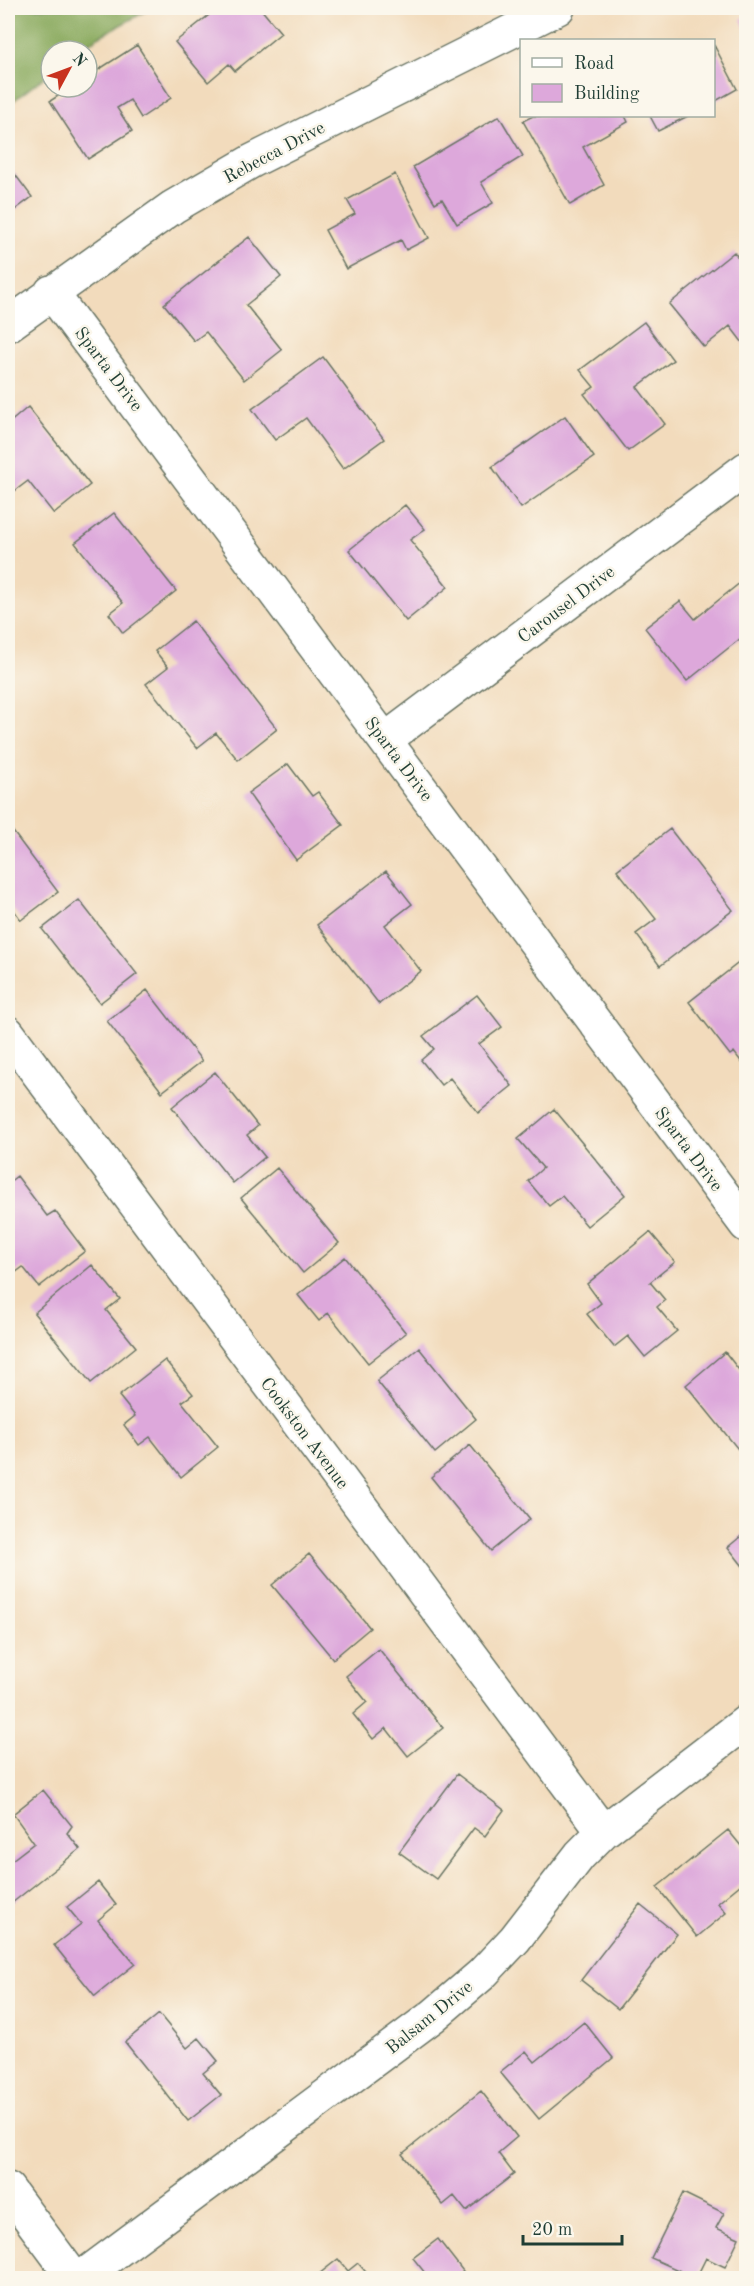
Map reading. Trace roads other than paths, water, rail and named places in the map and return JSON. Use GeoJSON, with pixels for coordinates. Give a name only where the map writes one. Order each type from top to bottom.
{"type":"FeatureCollection","features":[{"type":"Feature","properties":{"kind":"street","name":"Rebecca Drive"},"geometry":{"type":"LineString","coordinates":[[8,325],[51,292],[173,207],[252,161],[558,8]]}},
{"type":"Feature","properties":{"kind":"street","name":"Sparta Drive"},"geometry":{"type":"LineString","coordinates":[[51,292],[747,1225]]}},
{"type":"Feature","properties":{"kind":"street","name":"Carousel Drive"},"geometry":{"type":"LineString","coordinates":[[385,740],[747,469]]}},
{"type":"Feature","properties":{"kind":"street","name":"Cookston Avenue"},"geometry":{"type":"LineString","coordinates":[[8,1033],[603,1832]]}},
{"type":"Feature","properties":{"kind":"street","name":"Balsam Drive"},"geometry":{"type":"LineString","coordinates":[[81,2278],[449,2002],[481,1975],[515,1939],[580,1855],[603,1832],[747,1722]]}},
{"type":"Feature","properties":{"kind":"street"},"geometry":{"type":"LineString","coordinates":[[8,2189],[74,2278]]}}]}
